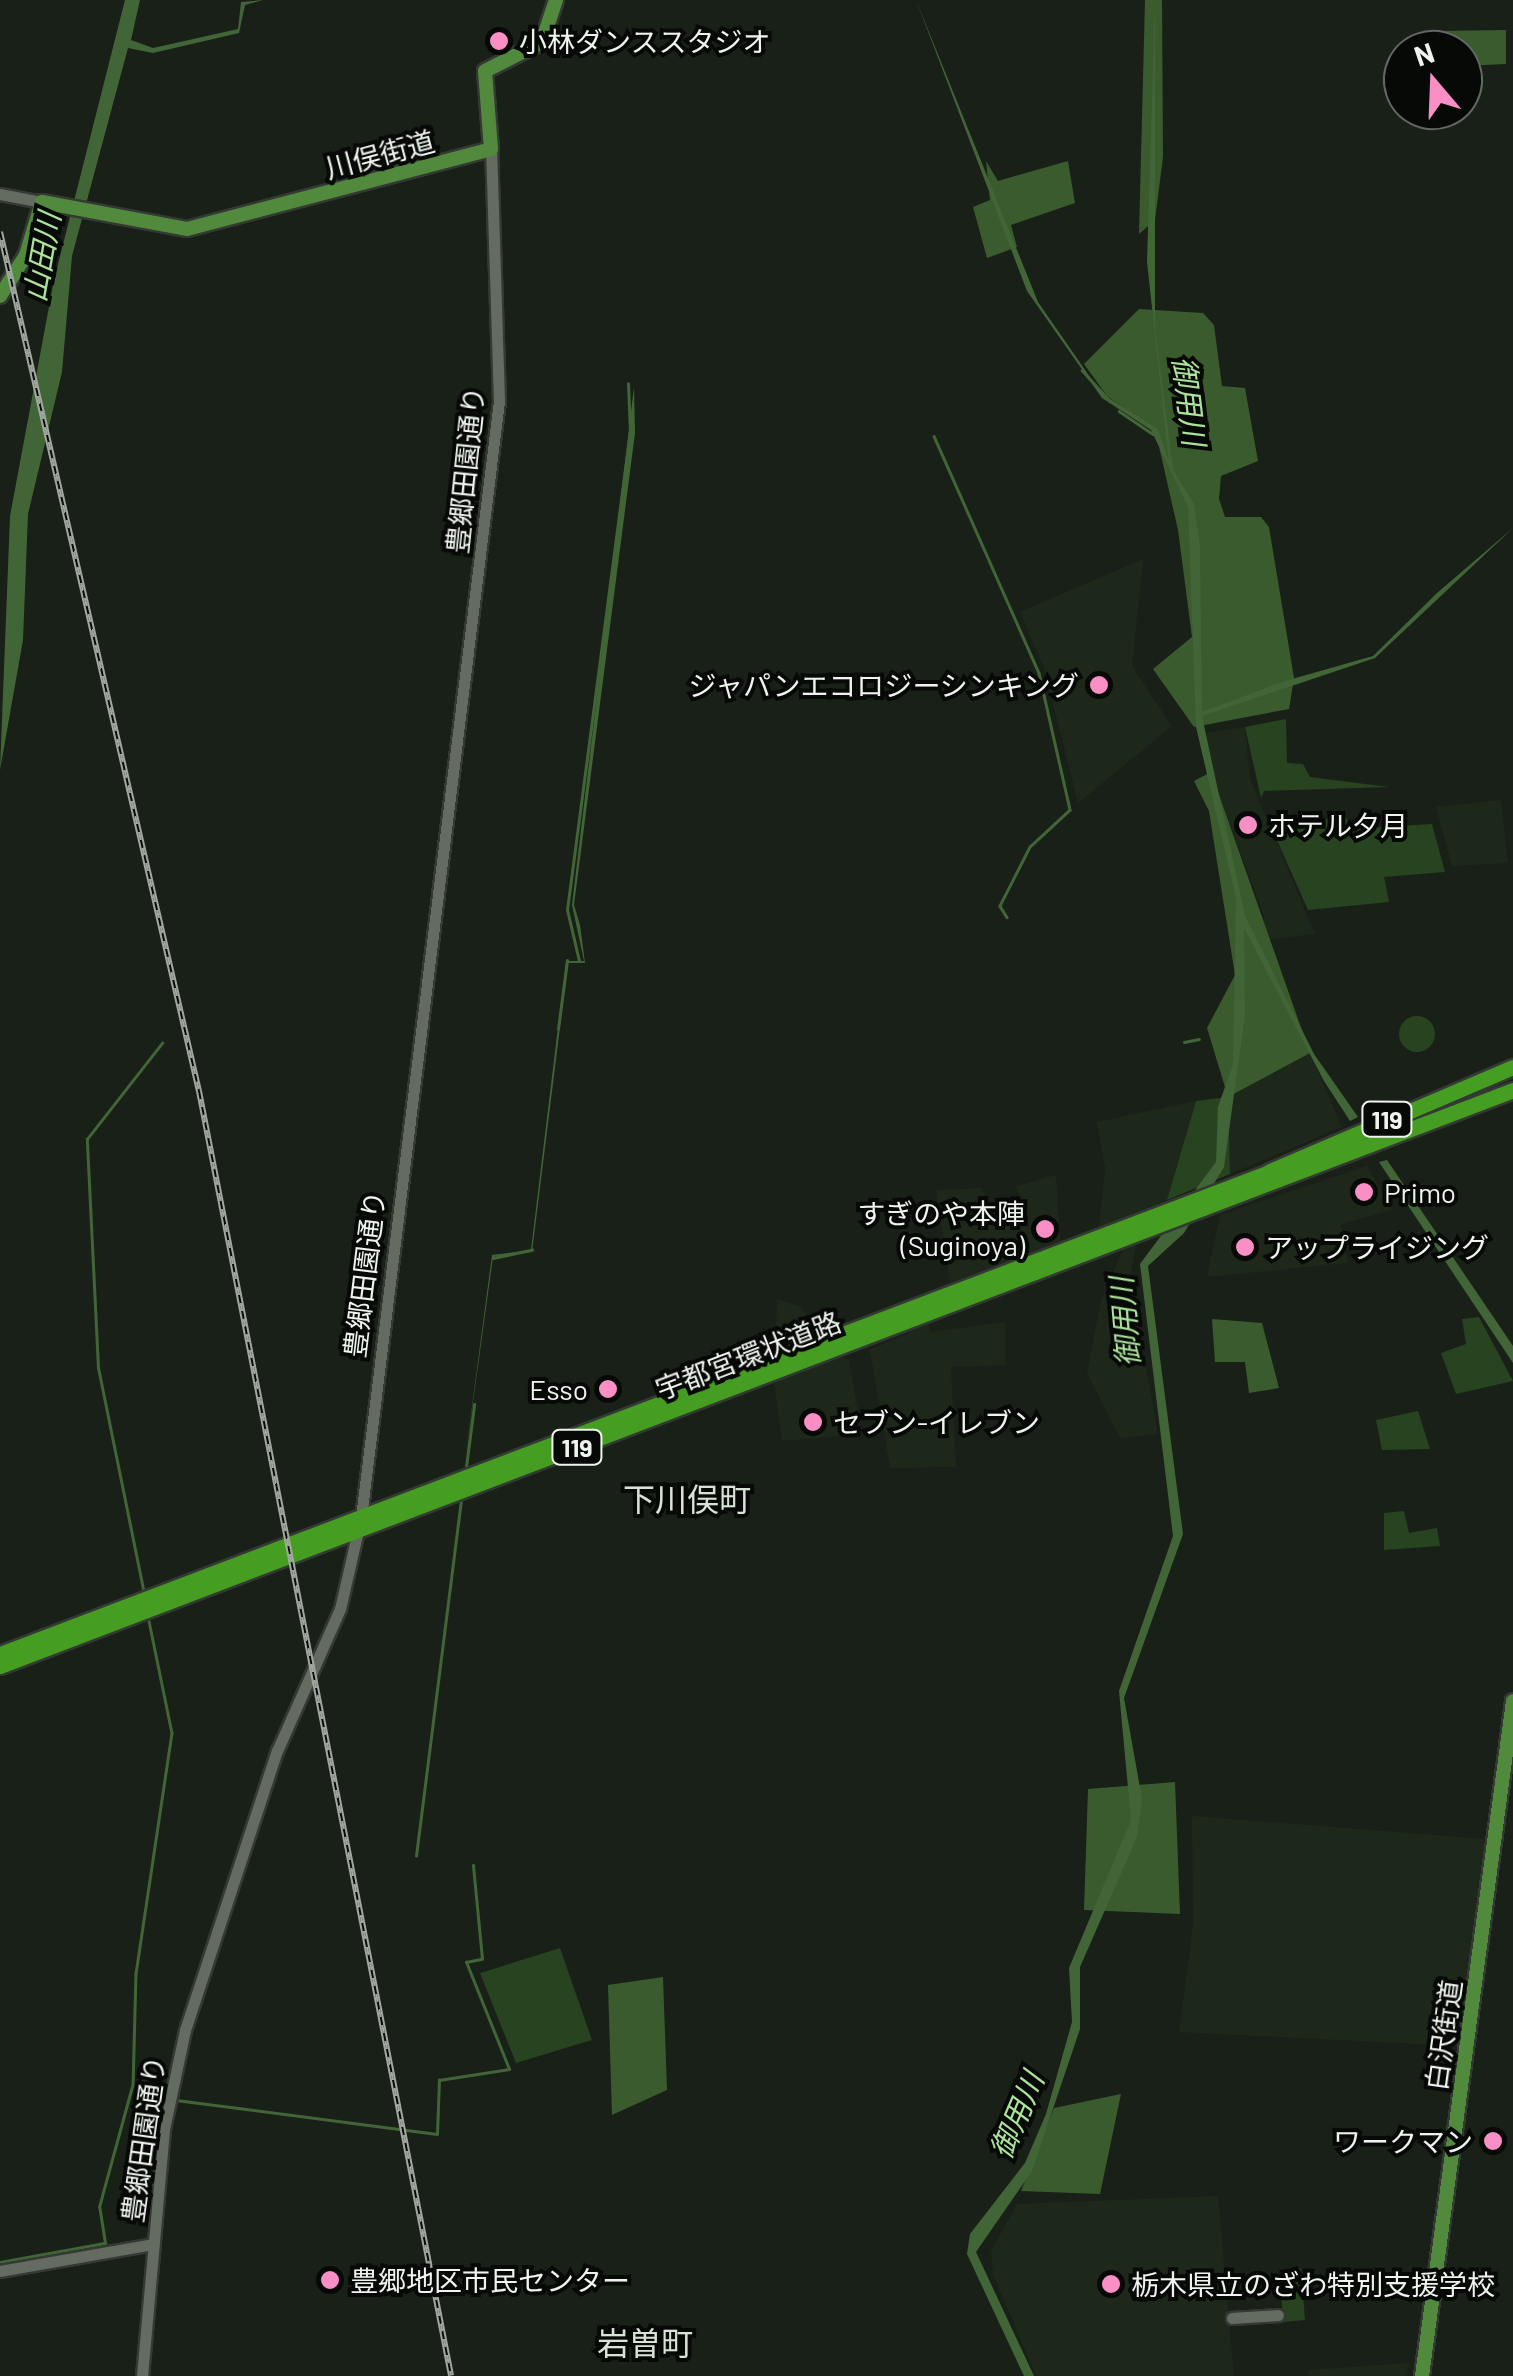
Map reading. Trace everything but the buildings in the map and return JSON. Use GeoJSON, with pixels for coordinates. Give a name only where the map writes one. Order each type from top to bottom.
{"type":"FeatureCollection","features":[{"type":"Feature","properties":{"kind":"highway","name":"119"},"geometry":{"type":"LineString","coordinates":[[1262,1175],[1513,1067]]}},
{"type":"Feature","properties":{"kind":"highway","name":"宇都宮環状道路"},"geometry":{"type":"LineString","coordinates":[[1220,1197],[1262,1175],[1513,1079]]}},
{"type":"Feature","properties":{"kind":"highway","name":"宇都宮環状道路"},"geometry":{"type":"LineString","coordinates":[[0,1666],[360,1524],[1152,1222],[1513,1090]]}},
{"type":"Feature","properties":{"kind":"highway","name":"119"},"geometry":{"type":"LineString","coordinates":[[1334,1158],[1513,1101]]}},
{"type":"Feature","properties":{"kind":"highway","name":"宇都宮環状道路"},"geometry":{"type":"LineString","coordinates":[[0,1654],[360,1524]]}},
{"type":"Feature","properties":{"kind":"main road"},"geometry":{"type":"LineString","coordinates":[[491,149],[485,70],[542,42],[556,0]]}},
{"type":"Feature","properties":{"kind":"main road","name":"川俣街道"},"geometry":{"type":"LineString","coordinates":[[49,203],[188,229],[491,149]]}},
{"type":"Feature","properties":{"kind":"main road"},"geometry":{"type":"LineString","coordinates":[[0,296],[26,255],[49,203]]}},
{"type":"Feature","properties":{"kind":"main road","name":"白沢街道"},"geometry":{"type":"LineString","coordinates":[[1422,2376],[1513,1701]]}},
{"type":"Feature","properties":{"kind":"street","name":"豊郷田園通り"},"geometry":{"type":"LineString","coordinates":[[142,2376],[154,2244],[185,2030],[277,1750],[340,1609],[360,1524],[500,401],[491,149]]}},
{"type":"Feature","properties":{"kind":"street"},"geometry":{"type":"LineString","coordinates":[[0,194],[49,203]]}},
{"type":"Feature","properties":{"kind":"street"},"geometry":{"type":"LineString","coordinates":[[0,2271],[154,2244]]}},
{"type":"Feature","properties":{"kind":"street"},"geometry":{"type":"LineString","coordinates":[[1232,2318],[1278,2315]]}},
{"type":"Feature","properties":{"kind":"shaded area"},"geometry":{"type":"Polygon","coordinates":[[[125,0],[140,0],[131,40],[153,48],[238,29],[241,2],[263,0],[245,5],[239,33],[153,53],[128,48],[72,256],[62,372],[28,514],[23,640],[0,770],[10,516],[54,280],[125,0]]]}},
{"type":"Feature","properties":{"kind":"shaded area"},"geometry":{"type":"Polygon","coordinates":[[[916,0],[1038,302],[1101,393],[1158,429],[1169,462],[1147,262],[1155,0],[1155,328],[1173,470],[1194,504],[1200,548],[1202,712],[1285,681],[1373,656],[1437,593],[1513,528],[1375,658],[1202,716],[1245,916],[1314,1054],[1358,1117],[1350,1121],[1324,1081],[1244,928],[1245,1015],[1224,1167],[1184,1233],[1148,1266],[1183,1534],[1124,1698],[1142,1799],[1137,1837],[1080,1967],[1080,2029],[1032,2171],[976,2252],[1034,2376],[1024,2376],[967,2254],[970,2234],[1025,2163],[1046,2114],[1072,2022],[1069,1968],[1131,1820],[1119,1691],[1173,1536],[1140,1264],[1216,1162],[1218,1107],[1233,1064],[1236,898],[1196,727],[1188,507],[1151,430],[1102,398],[1027,291],[916,0]]]}},
{"type":"Feature","properties":{"kind":"shaded area"},"geometry":{"type":"Polygon","coordinates":[[[1145,0],[1162,0],[1163,157],[1155,220],[1139,234],[1145,0]]]}},
{"type":"Feature","properties":{"kind":"shaded area"},"geometry":{"type":"Polygon","coordinates":[[[1483,30],[1506,30],[1506,64],[1483,65],[1483,30]]]}},
{"type":"Feature","properties":{"kind":"shaded area"},"geometry":{"type":"Polygon","coordinates":[[[986,161],[998,181],[1068,161],[1075,203],[1011,225],[1017,247],[987,258],[973,207],[990,200],[986,161]]]}},
{"type":"Feature","properties":{"kind":"shaded area"},"geometry":{"type":"Polygon","coordinates":[[[1139,309],[1203,313],[1214,325],[1222,386],[1245,388],[1258,461],[1221,476],[1219,499],[1225,517],[1261,517],[1269,527],[1294,678],[1289,709],[1194,727],[1153,669],[1192,637],[1178,530],[1155,429],[1107,396],[1084,364],[1139,309]]]}},
{"type":"Feature","properties":{"kind":"shaded area"},"geometry":{"type":"Polygon","coordinates":[[[634,387],[635,433],[574,905],[585,963],[568,963],[532,1252],[493,1257],[464,1467],[492,1255],[531,1250],[566,961],[584,961],[572,905],[634,387]]]}},
{"type":"Feature","properties":{"kind":"shaded area"},"geometry":{"type":"Polygon","coordinates":[[[1143,559],[1132,666],[1172,726],[1078,803],[1044,667],[1020,612],[1143,559]]]}},
{"type":"Feature","properties":{"kind":"shaded area"},"geometry":{"type":"Polygon","coordinates":[[[1286,719],[1287,763],[1303,764],[1310,777],[1389,787],[1264,791],[1261,798],[1245,727],[1286,719]]]}},
{"type":"Feature","properties":{"kind":"shaded area","name":"ホテル夕月"},"geometry":{"type":"Polygon","coordinates":[[[1245,727],[1250,779],[1315,934],[1264,940],[1264,915],[1208,766],[1207,733],[1245,727]]]}},
{"type":"Feature","properties":{"kind":"shaded area"},"geometry":{"type":"Polygon","coordinates":[[[1211,772],[1310,1053],[1228,1097],[1207,1028],[1235,975],[1209,811],[1194,781],[1211,772]]]}},
{"type":"Feature","properties":{"kind":"shaded area"},"geometry":{"type":"Polygon","coordinates":[[[1501,800],[1508,863],[1452,866],[1436,807],[1501,800]]]}},
{"type":"Feature","properties":{"kind":"shaded area"},"geometry":{"type":"Polygon","coordinates":[[[1347,818],[1348,829],[1432,824],[1445,872],[1384,877],[1389,902],[1308,910],[1268,820],[1347,818]]]}},
{"type":"Feature","properties":{"kind":"shaded area"},"geometry":{"type":"Polygon","coordinates":[[[1417,1016],[1430,1021],[1435,1034],[1430,1047],[1417,1052],[1404,1047],[1399,1034],[1404,1021],[1417,1016]]]}},
{"type":"Feature","properties":{"kind":"shaded area"},"geometry":{"type":"Polygon","coordinates":[[[1310,1053],[1342,1127],[1230,1174],[1228,1097],[1310,1053]]]}},
{"type":"Feature","properties":{"kind":"shaded area"},"geometry":{"type":"Polygon","coordinates":[[[1228,1097],[1230,1174],[1167,1200],[1196,1101],[1228,1097]]]}},
{"type":"Feature","properties":{"kind":"shaded area"},"geometry":{"type":"Polygon","coordinates":[[[1196,1101],[1167,1200],[1099,1227],[1105,1168],[1097,1122],[1196,1101]]]}},
{"type":"Feature","properties":{"kind":"shaded area"},"geometry":{"type":"Polygon","coordinates":[[[1387,1160],[1513,1346],[1513,1363],[1379,1162],[1387,1160]]]}},
{"type":"Feature","properties":{"kind":"shaded area"},"geometry":{"type":"Polygon","coordinates":[[[1367,1166],[1392,1210],[1341,1224],[1348,1263],[1207,1277],[1220,1215],[1367,1166]]]}},
{"type":"Feature","properties":{"kind":"shaded area"},"geometry":{"type":"Polygon","coordinates":[[[1056,1175],[1060,1242],[950,1283],[936,1190],[982,1188],[990,1212],[1021,1201],[1017,1186],[1056,1175]]]}},
{"type":"Feature","properties":{"kind":"shaded area"},"geometry":{"type":"Polygon","coordinates":[[[1136,1245],[1130,1278],[1158,1434],[1120,1438],[1087,1373],[1101,1301],[1122,1250],[1136,1245]]]}},
{"type":"Feature","properties":{"kind":"shaded area"},"geometry":{"type":"Polygon","coordinates":[[[777,1299],[799,1306],[822,1331],[775,1349],[777,1299]]]}},
{"type":"Feature","properties":{"kind":"shaded area"},"geometry":{"type":"Polygon","coordinates":[[[1479,1317],[1513,1381],[1456,1394],[1441,1353],[1466,1344],[1462,1319],[1479,1317]]]}},
{"type":"Feature","properties":{"kind":"shaded area"},"geometry":{"type":"Polygon","coordinates":[[[1212,1319],[1262,1323],[1279,1388],[1249,1393],[1245,1362],[1215,1362],[1212,1319]]]}},
{"type":"Feature","properties":{"kind":"shaded area"},"geometry":{"type":"Polygon","coordinates":[[[1005,1322],[1005,1365],[951,1367],[956,1467],[890,1468],[870,1350],[928,1324],[931,1332],[1005,1322]]]}},
{"type":"Feature","properties":{"kind":"shaded area"},"geometry":{"type":"Polygon","coordinates":[[[840,1357],[849,1360],[862,1434],[782,1441],[774,1382],[840,1357]]]}},
{"type":"Feature","properties":{"kind":"shaded area"},"geometry":{"type":"Polygon","coordinates":[[[1418,1411],[1430,1449],[1382,1450],[1376,1420],[1418,1411]]]}},
{"type":"Feature","properties":{"kind":"shaded area"},"geometry":{"type":"Polygon","coordinates":[[[1404,1511],[1409,1533],[1437,1528],[1440,1546],[1384,1550],[1384,1513],[1404,1511]]]}},
{"type":"Feature","properties":{"kind":"shaded area"},"geometry":{"type":"Polygon","coordinates":[[[1175,1782],[1180,1914],[1084,1910],[1088,1789],[1175,1782]]]}},
{"type":"Feature","properties":{"kind":"shaded area"},"geometry":{"type":"Polygon","coordinates":[[[1192,1816],[1485,1839],[1458,2046],[1179,2032],[1193,1925],[1192,1816]]]}},
{"type":"Feature","properties":{"kind":"shaded area"},"geometry":{"type":"Polygon","coordinates":[[[560,1948],[592,2040],[516,2063],[480,1973],[560,1948]]]}},
{"type":"Feature","properties":{"kind":"shaded area"},"geometry":{"type":"Polygon","coordinates":[[[663,1977],[667,2090],[612,2115],[608,1985],[663,1977]]]}},
{"type":"Feature","properties":{"kind":"shaded area"},"geometry":{"type":"Polygon","coordinates":[[[1121,2094],[1100,2194],[1021,2191],[1054,2108],[1121,2094]]]}},
{"type":"Feature","properties":{"kind":"shaded area","name":"栃木県立のざわ特別支援学校"},"geometry":{"type":"Polygon","coordinates":[[[1218,2196],[1234,2376],[1036,2376],[993,2274],[991,2251],[1017,2204],[1218,2196]]]}},
{"type":"Feature","properties":{"kind":"shaded area"},"geometry":{"type":"Polygon","coordinates":[[[1301,2268],[1305,2320],[1283,2322],[1280,2270],[1301,2268]]]}},
{"type":"Feature","properties":{"kind":"shaded area"},"geometry":{"type":"Polygon","coordinates":[[[1409,2363],[1407,2376],[1309,2376],[1309,2370],[1409,2363]]]}},
{"type":"Feature","properties":{"kind":"waterway"},"geometry":{"type":"LineString","coordinates":[[1082,370],[1110,401]]}},
{"type":"Feature","properties":{"kind":"waterway"},"geometry":{"type":"LineString","coordinates":[[579,961],[567,910],[630,433],[628,384]]}},
{"type":"Feature","properties":{"kind":"waterway"},"geometry":{"type":"LineString","coordinates":[[1119,411],[1153,434]]}},
{"type":"Feature","properties":{"kind":"waterway"},"geometry":{"type":"LineString","coordinates":[[934,436],[1039,673],[1070,810],[1030,847],[1000,906],[1007,917]]}},
{"type":"Feature","properties":{"kind":"waterway"},"geometry":{"type":"LineString","coordinates":[[558,1029],[567,961]]}},
{"type":"Feature","properties":{"kind":"waterway"},"geometry":{"type":"LineString","coordinates":[[1184,1042],[1199,1039]]}},
{"type":"Feature","properties":{"kind":"waterway"},"geometry":{"type":"LineString","coordinates":[[143,1589],[98,1368],[87,1139],[162,1043]]}},
{"type":"Feature","properties":{"kind":"waterway"},"geometry":{"type":"LineString","coordinates":[[493,1258],[532,1250]]}},
{"type":"Feature","properties":{"kind":"waterway"},"geometry":{"type":"LineString","coordinates":[[466,1467],[474,1405]]}},
{"type":"Feature","properties":{"kind":"waterway"},"geometry":{"type":"LineString","coordinates":[[416,1856],[461,1501]]}},
{"type":"Feature","properties":{"kind":"waterway"},"geometry":{"type":"LineString","coordinates":[[149,1621],[172,1733],[136,1973],[133,2085],[159,2074],[161,2099]]}},
{"type":"Feature","properties":{"kind":"waterway"},"geometry":{"type":"LineString","coordinates":[[176,2100],[437,2134],[439,2080],[509,2069],[466,1962],[482,1959],[473,1865]]}},
{"type":"Feature","properties":{"kind":"waterway"},"geometry":{"type":"LineString","coordinates":[[0,2262],[105,2243],[99,2207],[132,2086]]}},
{"type":"Feature","properties":{"kind":"waterway"},"geometry":{"type":"LineString","coordinates":[[158,2100],[158,2135]]}},
{"type":"Feature","properties":{"kind":"railway"},"geometry":{"type":"LineString","coordinates":[[0,232],[199,1091],[451,2376]]}},
{"type":"Feature","properties":{"kind":"place","name":"小林ダンススタジオ"},"geometry":{"type":"Point","coordinates":[499,41]}},
{"type":"Feature","properties":{"kind":"place","name":"ジャパンエコロジーシンキング"},"geometry":{"type":"Point","coordinates":[1099,685]}},
{"type":"Feature","properties":{"kind":"place","name":"ホテル夕月"},"geometry":{"type":"Point","coordinates":[1248,825]}},
{"type":"Feature","properties":{"kind":"place","name":"Primo"},"geometry":{"type":"Point","coordinates":[1364,1192]}},
{"type":"Feature","properties":{"kind":"place","name":"すぎのや本陣 (Suginoya)"},"geometry":{"type":"Point","coordinates":[1045,1229]}},
{"type":"Feature","properties":{"kind":"place","name":"アップライジング"},"geometry":{"type":"Point","coordinates":[1245,1247]}},
{"type":"Feature","properties":{"kind":"place","name":"Esso"},"geometry":{"type":"Point","coordinates":[608,1389]}},
{"type":"Feature","properties":{"kind":"place","name":"セブン-イレブン"},"geometry":{"type":"Point","coordinates":[813,1422]}},
{"type":"Feature","properties":{"kind":"place","name":"ワークマン"},"geometry":{"type":"Point","coordinates":[1493,2141]}},
{"type":"Feature","properties":{"kind":"place","name":"豊郷地区市民センター"},"geometry":{"type":"Point","coordinates":[330,2280]}},
{"type":"Feature","properties":{"kind":"place","name":"栃木県立のざわ特別支援学校"},"geometry":{"type":"Point","coordinates":[1111,2284]}},
{"type":"Feature","properties":{"kind":"district","name":"下川俣町"},"geometry":{"type":"Point","coordinates":[687,1498]}},
{"type":"Feature","properties":{"kind":"district","name":"岩曽町"},"geometry":{"type":"Point","coordinates":[645,2342]}},
{"type":"Feature","properties":{"kind":"water label","name":"山田川"},"geometry":{"type":"Point","coordinates":[41,257]}},
{"type":"Feature","properties":{"kind":"water label","name":"御用川"},"geometry":{"type":"Point","coordinates":[1190,401]}},
{"type":"Feature","properties":{"kind":"water label","name":"御用川"},"geometry":{"type":"Point","coordinates":[1124,1322]}},
{"type":"Feature","properties":{"kind":"water label","name":"御用川"},"geometry":{"type":"Point","coordinates":[1016,2115]}}]}
